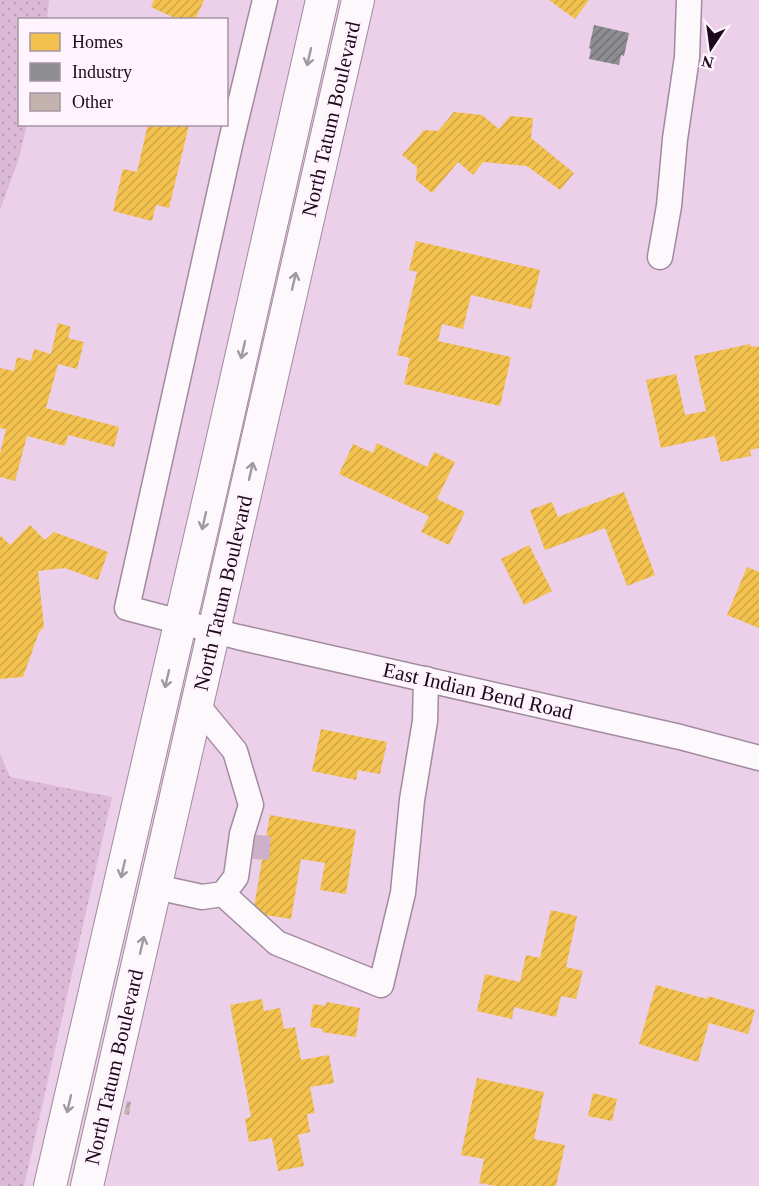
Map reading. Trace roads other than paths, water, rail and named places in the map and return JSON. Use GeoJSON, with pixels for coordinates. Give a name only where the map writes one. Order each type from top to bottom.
{"type":"FeatureCollection","features":[{"type":"Feature","properties":{"kind":"main road","name":"North Tatum Boulevard"},"geometry":{"type":"LineString","coordinates":[[87,1186],[197,705],[197,626],[220,452],[322,0]]}},
{"type":"Feature","properties":{"kind":"main road","name":"North Tatum Boulevard"},"geometry":{"type":"LineString","coordinates":[[50,1186],[358,0]]}},
{"type":"Feature","properties":{"kind":"street","name":"North Tatum Boulevard"},"geometry":{"type":"LineString","coordinates":[[197,626],[127,608],[231,141],[265,0]]}},
{"type":"Feature","properties":{"kind":"street"},"geometry":{"type":"LineString","coordinates":[[660,257],[669,206],[675,139],[687,57],[689,0]]}},
{"type":"Feature","properties":{"kind":"street","name":"East Indian Bend Road"},"geometry":{"type":"LineString","coordinates":[[197,626],[680,737],[759,758]]}},
{"type":"Feature","properties":{"kind":"street"},"geometry":{"type":"LineString","coordinates":[[229,886],[277,943],[381,985],[403,893],[412,800],[425,721],[426,679]]}},
{"type":"Feature","properties":{"kind":"street"},"geometry":{"type":"LineString","coordinates":[[197,705],[235,751],[259,835]]}},
{"type":"Feature","properties":{"kind":"street"},"geometry":{"type":"LineString","coordinates":[[229,886],[251,805]]}},
{"type":"Feature","properties":{"kind":"street"},"geometry":{"type":"LineString","coordinates":[[156,886],[202,897],[229,886],[257,859]]}},
{"type":"Feature","properties":{"kind":"tunnel"},"geometry":{"type":"LineString","coordinates":[[257,859],[259,835]]}}]}
